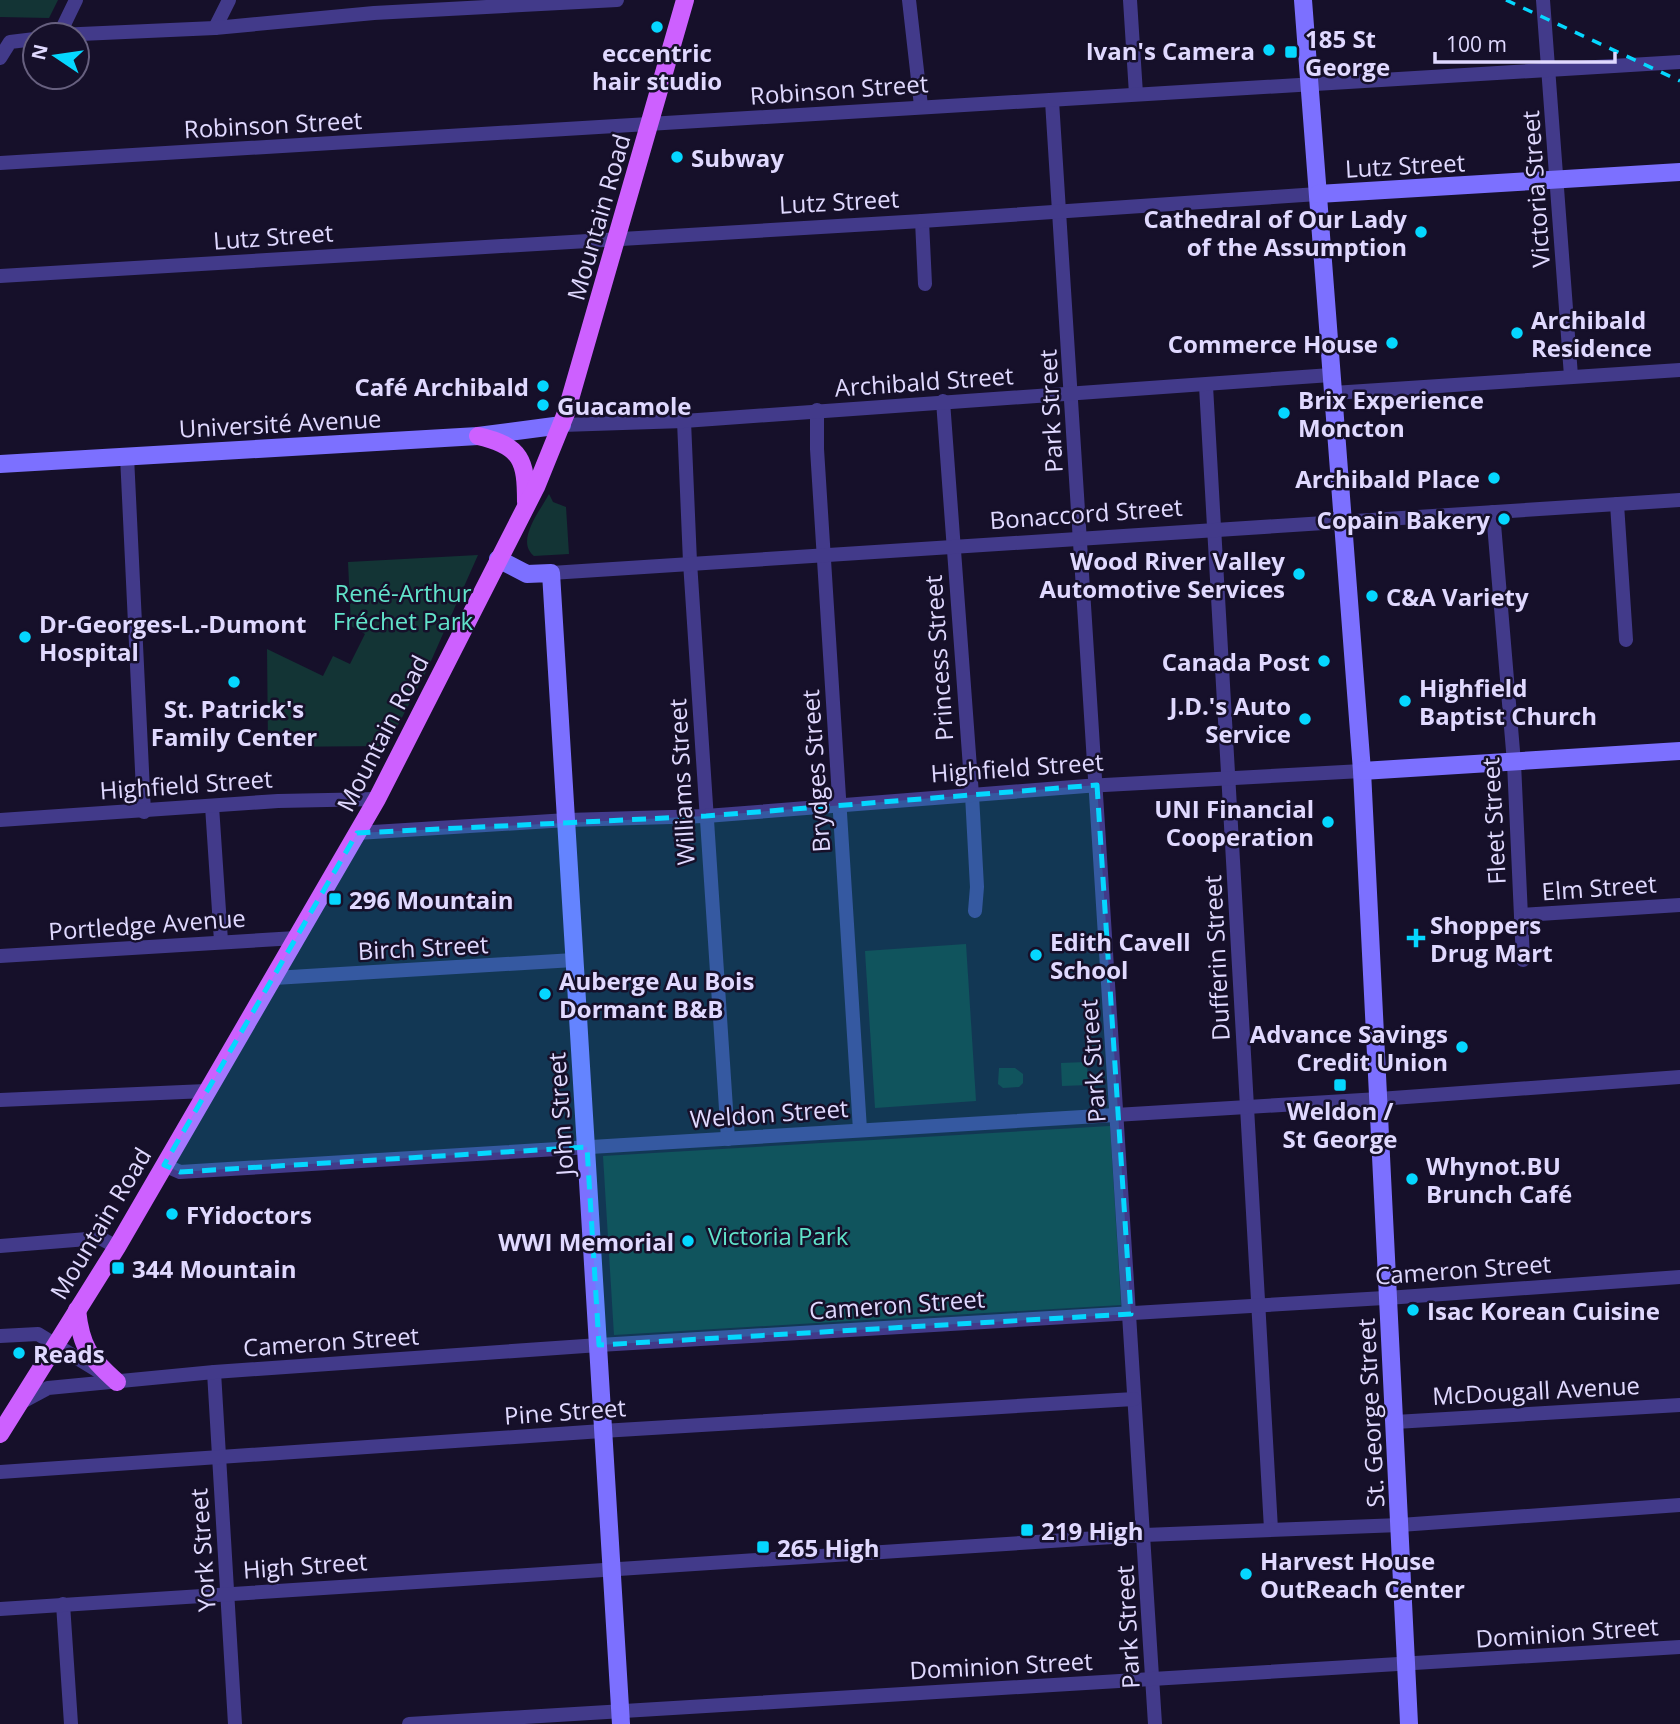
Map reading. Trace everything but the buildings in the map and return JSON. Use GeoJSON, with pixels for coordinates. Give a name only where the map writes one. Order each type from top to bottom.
{"type":"FeatureCollection","features":[{"type":"Feature","properties":{"kind":"main road","name":"Mountain Road"},"geometry":{"type":"LineString","coordinates":[[0,1434],[117,1247],[377,799],[526,506],[562,425],[685,0]]}},
{"type":"Feature","properties":{"kind":"main road"},"geometry":{"type":"LineString","coordinates":[[478,436],[496,440],[517,454],[526,471],[526,506]]}},
{"type":"Feature","properties":{"kind":"main road"},"geometry":{"type":"LineString","coordinates":[[77,1310],[80,1336],[90,1358],[117,1382]]}},
{"type":"Feature","properties":{"kind":"street"},"geometry":{"type":"LineString","coordinates":[[66,21],[76,0]]}},
{"type":"Feature","properties":{"kind":"street"},"geometry":{"type":"LineString","coordinates":[[215,28],[229,0]]}},
{"type":"Feature","properties":{"kind":"street"},"geometry":{"type":"LineString","coordinates":[[91,34],[215,28],[377,6],[617,0]]}},
{"type":"Feature","properties":{"kind":"street"},"geometry":{"type":"LineString","coordinates":[[909,0],[921,106]]}},
{"type":"Feature","properties":{"kind":"street"},"geometry":{"type":"LineString","coordinates":[[1130,0],[1136,94]]}},
{"type":"Feature","properties":{"kind":"street","name":"St. George Street"},"geometry":{"type":"LineString","coordinates":[[1303,0],[1362,771],[1409,1724]]}},
{"type":"Feature","properties":{"kind":"street","name":"Victoria Street"},"geometry":{"type":"LineString","coordinates":[[1544,0],[1571,376]]}},
{"type":"Feature","properties":{"kind":"street"},"geometry":{"type":"LineString","coordinates":[[0,58],[10,42],[21,40]]}},
{"type":"Feature","properties":{"kind":"street","name":"Robinson Street"},"geometry":{"type":"LineString","coordinates":[[0,163],[650,125],[921,106],[1052,102],[1136,94],[1680,62]]}},
{"type":"Feature","properties":{"kind":"street","name":"Park Street"},"geometry":{"type":"LineString","coordinates":[[1052,102],[1119,1115],[1155,1724]]}},
{"type":"Feature","properties":{"kind":"street","name":"Lutz Street"},"geometry":{"type":"LineString","coordinates":[[0,276],[1680,172]]}},
{"type":"Feature","properties":{"kind":"street"},"geometry":{"type":"LineString","coordinates":[[922,221],[925,284]]}},
{"type":"Feature","properties":{"kind":"street","name":"Archibald Street"},"geometry":{"type":"LineString","coordinates":[[562,425],[684,421],[943,401],[1206,386],[1571,376],[1680,369]]}},
{"type":"Feature","properties":{"kind":"street","name":"Dufferin Street"},"geometry":{"type":"LineString","coordinates":[[1206,386],[1271,1529]]}},
{"type":"Feature","properties":{"kind":"street","name":"Princess Street"},"geometry":{"type":"LineString","coordinates":[[943,401],[972,795],[977,887],[975,911]]}},
{"type":"Feature","properties":{"kind":"street","name":"Brydges Street"},"geometry":{"type":"LineString","coordinates":[[817,410],[860,1130]]}},
{"type":"Feature","properties":{"kind":"street","name":"Williams Street"},"geometry":{"type":"LineString","coordinates":[[684,421],[690,562],[728,1139]]}},
{"type":"Feature","properties":{"kind":"street","name":"Université Avenue"},"geometry":{"type":"LineString","coordinates":[[0,464],[478,436],[562,425]]}},
{"type":"Feature","properties":{"kind":"street"},"geometry":{"type":"LineString","coordinates":[[127,457],[144,812]]}},
{"type":"Feature","properties":{"kind":"street","name":"Bonaccord Street"},"geometry":{"type":"LineString","coordinates":[[498,559],[527,574],[551,573],[1680,500]]}},
{"type":"Feature","properties":{"kind":"street"},"geometry":{"type":"LineString","coordinates":[[1617,505],[1626,640]]}},
{"type":"Feature","properties":{"kind":"street","name":"Fleet Street"},"geometry":{"type":"LineString","coordinates":[[1493,512],[1514,763],[1523,960]]}},
{"type":"Feature","properties":{"kind":"street","name":"John Street"},"geometry":{"type":"LineString","coordinates":[[551,573],[620,1717]]}},
{"type":"Feature","properties":{"kind":"street","name":"Highfield Street"},"geometry":{"type":"LineString","coordinates":[[357,833],[568,820],[706,816],[1097,785],[1514,763],[1680,751]]}},
{"type":"Feature","properties":{"kind":"street","name":"Highfield Street"},"geometry":{"type":"LineString","coordinates":[[0,820],[212,806],[377,799]]}},
{"type":"Feature","properties":{"kind":"street"},"geometry":{"type":"LineString","coordinates":[[212,806],[221,941]]}},
{"type":"Feature","properties":{"kind":"street","name":"Elm Street"},"geometry":{"type":"LineString","coordinates":[[1522,915],[1680,905]]}},
{"type":"Feature","properties":{"kind":"street","name":"Portledge Avenue"},"geometry":{"type":"LineString","coordinates":[[0,956],[296,938]]}},
{"type":"Feature","properties":{"kind":"street","name":"Birch Street"},"geometry":{"type":"LineString","coordinates":[[274,978],[574,960]]}},
{"type":"Feature","properties":{"kind":"street","name":"Weldon Street"},"geometry":{"type":"LineString","coordinates":[[164,1165],[180,1172],[1379,1099],[1680,1077]]}},
{"type":"Feature","properties":{"kind":"street"},"geometry":{"type":"LineString","coordinates":[[0,1100],[206,1091]]}},
{"type":"Feature","properties":{"kind":"street"},"geometry":{"type":"LineString","coordinates":[[0,1246],[100,1238],[117,1247]]}},
{"type":"Feature","properties":{"kind":"street","name":"Cameron Street"},"geometry":{"type":"LineString","coordinates":[[20,1404],[48,1388],[214,1373],[599,1345],[1130,1314],[1259,1303],[1388,1298],[1680,1277]]}},
{"type":"Feature","properties":{"kind":"street"},"geometry":{"type":"LineString","coordinates":[[0,1336],[38,1334],[54,1347],[117,1382]]}},
{"type":"Feature","properties":{"kind":"street","name":"York Street"},"geometry":{"type":"LineString","coordinates":[[214,1373],[235,1724]]}},
{"type":"Feature","properties":{"kind":"street","name":"Pine Street"},"geometry":{"type":"LineString","coordinates":[[0,1472],[602,1430],[1134,1399]]}},
{"type":"Feature","properties":{"kind":"street","name":"McDougall Avenue"},"geometry":{"type":"LineString","coordinates":[[1395,1422],[1680,1405]]}},
{"type":"Feature","properties":{"kind":"street","name":"High Street"},"geometry":{"type":"LineString","coordinates":[[0,1609],[1144,1535],[1400,1525],[1680,1505]]}},
{"type":"Feature","properties":{"kind":"street"},"geometry":{"type":"LineString","coordinates":[[63,1604],[72,1724]]}},
{"type":"Feature","properties":{"kind":"street","name":"Dominion Street"},"geometry":{"type":"LineString","coordinates":[[409,1724],[620,1717],[1153,1678],[1680,1647]]}},
{"type":"Feature","properties":{"kind":"highlighted area"},"geometry":{"type":"Polygon","coordinates":[[[1097,785],[1131,1314],[599,1345],[587,1147],[180,1172],[164,1165],[357,833],[706,816],[1097,785]]]}},
{"type":"Feature","properties":{"kind":"green space"},"geometry":{"type":"Polygon","coordinates":[[[0,0],[58,0],[49,18],[0,17],[0,0]]]}},
{"type":"Feature","properties":{"kind":"green space"},"geometry":{"type":"Polygon","coordinates":[[[549,494],[553,502],[566,507],[569,554],[534,556],[529,550],[528,534],[549,494]]]}},
{"type":"Feature","properties":{"kind":"green space","name":"René-Arthur Fréchet Park"},"geometry":{"type":"Polygon","coordinates":[[[478,555],[427,670],[387,746],[268,747],[267,649],[323,676],[333,656],[350,664],[365,634],[351,626],[348,562],[478,555]]]}},
{"type":"Feature","properties":{"kind":"green space"},"geometry":{"type":"Polygon","coordinates":[[[966,944],[976,1101],[875,1108],[865,951],[966,944]]]}},
{"type":"Feature","properties":{"kind":"green space"},"geometry":{"type":"Polygon","coordinates":[[[1087,1062],[1088,1085],[1062,1086],[1061,1063],[1087,1062]]]}},
{"type":"Feature","properties":{"kind":"green space"},"geometry":{"type":"Polygon","coordinates":[[[999,1068],[1015,1068],[1023,1074],[1023,1083],[1019,1087],[1003,1088],[998,1084],[999,1068]]]}},
{"type":"Feature","properties":{"kind":"green space","name":"Victoria Park"},"geometry":{"type":"Polygon","coordinates":[[[1110,1126],[1121,1305],[614,1335],[603,1156],[1110,1126]]]}},
{"type":"Feature","properties":{"kind":"railway"},"geometry":{"type":"LineString","coordinates":[[1506,0],[1680,81]]}},
{"type":"Feature","properties":{"kind":"place","name":"eccentric hair studio"},"geometry":{"type":"Point","coordinates":[657,27]}},
{"type":"Feature","properties":{"kind":"place","name":"Ivan's Camera"},"geometry":{"type":"Point","coordinates":[1269,50]}},
{"type":"Feature","properties":{"kind":"place","name":"185 St George"},"geometry":{"type":"Point","coordinates":[1291,52]}},
{"type":"Feature","properties":{"kind":"place","name":"Subway"},"geometry":{"type":"Point","coordinates":[677,157]}},
{"type":"Feature","properties":{"kind":"place","name":"Cathedral of Our Lady of the Assumption"},"geometry":{"type":"Point","coordinates":[1421,232]}},
{"type":"Feature","properties":{"kind":"place","name":"Archibald Residence"},"geometry":{"type":"Point","coordinates":[1517,333]}},
{"type":"Feature","properties":{"kind":"place","name":"Commerce House"},"geometry":{"type":"Point","coordinates":[1392,343]}},
{"type":"Feature","properties":{"kind":"place","name":"Café Archibald"},"geometry":{"type":"Point","coordinates":[543,386]}},
{"type":"Feature","properties":{"kind":"place","name":"Guacamole"},"geometry":{"type":"Point","coordinates":[543,405]}},
{"type":"Feature","properties":{"kind":"place","name":"Brix Experience Moncton"},"geometry":{"type":"Point","coordinates":[1284,413]}},
{"type":"Feature","properties":{"kind":"place","name":"Archibald Place"},"geometry":{"type":"Point","coordinates":[1494,478]}},
{"type":"Feature","properties":{"kind":"place","name":"Copain Bakery"},"geometry":{"type":"Point","coordinates":[1504,519]}},
{"type":"Feature","properties":{"kind":"place","name":"Wood River Valley Automotive Services"},"geometry":{"type":"Point","coordinates":[1299,574]}},
{"type":"Feature","properties":{"kind":"place","name":"C&A Variety"},"geometry":{"type":"Point","coordinates":[1372,596]}},
{"type":"Feature","properties":{"kind":"place","name":"Dr-Georges-L.-Dumont Hospital"},"geometry":{"type":"Point","coordinates":[25,637]}},
{"type":"Feature","properties":{"kind":"place","name":"Canada Post"},"geometry":{"type":"Point","coordinates":[1324,661]}},
{"type":"Feature","properties":{"kind":"place","name":"St. Patrick's Family Center"},"geometry":{"type":"Point","coordinates":[234,682]}},
{"type":"Feature","properties":{"kind":"place","name":"Highfield Baptist Church"},"geometry":{"type":"Point","coordinates":[1405,701]}},
{"type":"Feature","properties":{"kind":"place","name":"J.D.'s Auto Service"},"geometry":{"type":"Point","coordinates":[1305,719]}},
{"type":"Feature","properties":{"kind":"place","name":"UNI Financial Cooperation"},"geometry":{"type":"Point","coordinates":[1328,822]}},
{"type":"Feature","properties":{"kind":"place","name":"296 Mountain"},"geometry":{"type":"Point","coordinates":[335,899]}},
{"type":"Feature","properties":{"kind":"place","name":"Shoppers Drug Mart"},"geometry":{"type":"Point","coordinates":[1416,938]}},
{"type":"Feature","properties":{"kind":"place","name":"Edith Cavell School"},"geometry":{"type":"Point","coordinates":[1036,955]}},
{"type":"Feature","properties":{"kind":"place","name":"Auberge Au Bois Dormant B&B"},"geometry":{"type":"Point","coordinates":[545,994]}},
{"type":"Feature","properties":{"kind":"place","name":"Advance Savings Credit Union"},"geometry":{"type":"Point","coordinates":[1462,1047]}},
{"type":"Feature","properties":{"kind":"place","name":"Weldon / St George"},"geometry":{"type":"Point","coordinates":[1340,1085]}},
{"type":"Feature","properties":{"kind":"place","name":"Whynot.BU Brunch Café"},"geometry":{"type":"Point","coordinates":[1412,1179]}},
{"type":"Feature","properties":{"kind":"place","name":"FYidoctors"},"geometry":{"type":"Point","coordinates":[172,1214]}},
{"type":"Feature","properties":{"kind":"place","name":"WWI Memorial"},"geometry":{"type":"Point","coordinates":[688,1241]}},
{"type":"Feature","properties":{"kind":"place","name":"344 Mountain"},"geometry":{"type":"Point","coordinates":[118,1268]}},
{"type":"Feature","properties":{"kind":"place","name":"Isac Korean Cuisine"},"geometry":{"type":"Point","coordinates":[1413,1310]}},
{"type":"Feature","properties":{"kind":"place","name":"Reads"},"geometry":{"type":"Point","coordinates":[19,1353]}},
{"type":"Feature","properties":{"kind":"place","name":"219 High"},"geometry":{"type":"Point","coordinates":[1027,1530]}},
{"type":"Feature","properties":{"kind":"place","name":"265 High"},"geometry":{"type":"Point","coordinates":[763,1547]}},
{"type":"Feature","properties":{"kind":"place","name":"Harvest House OutReach Center"},"geometry":{"type":"Point","coordinates":[1246,1574]}}]}
